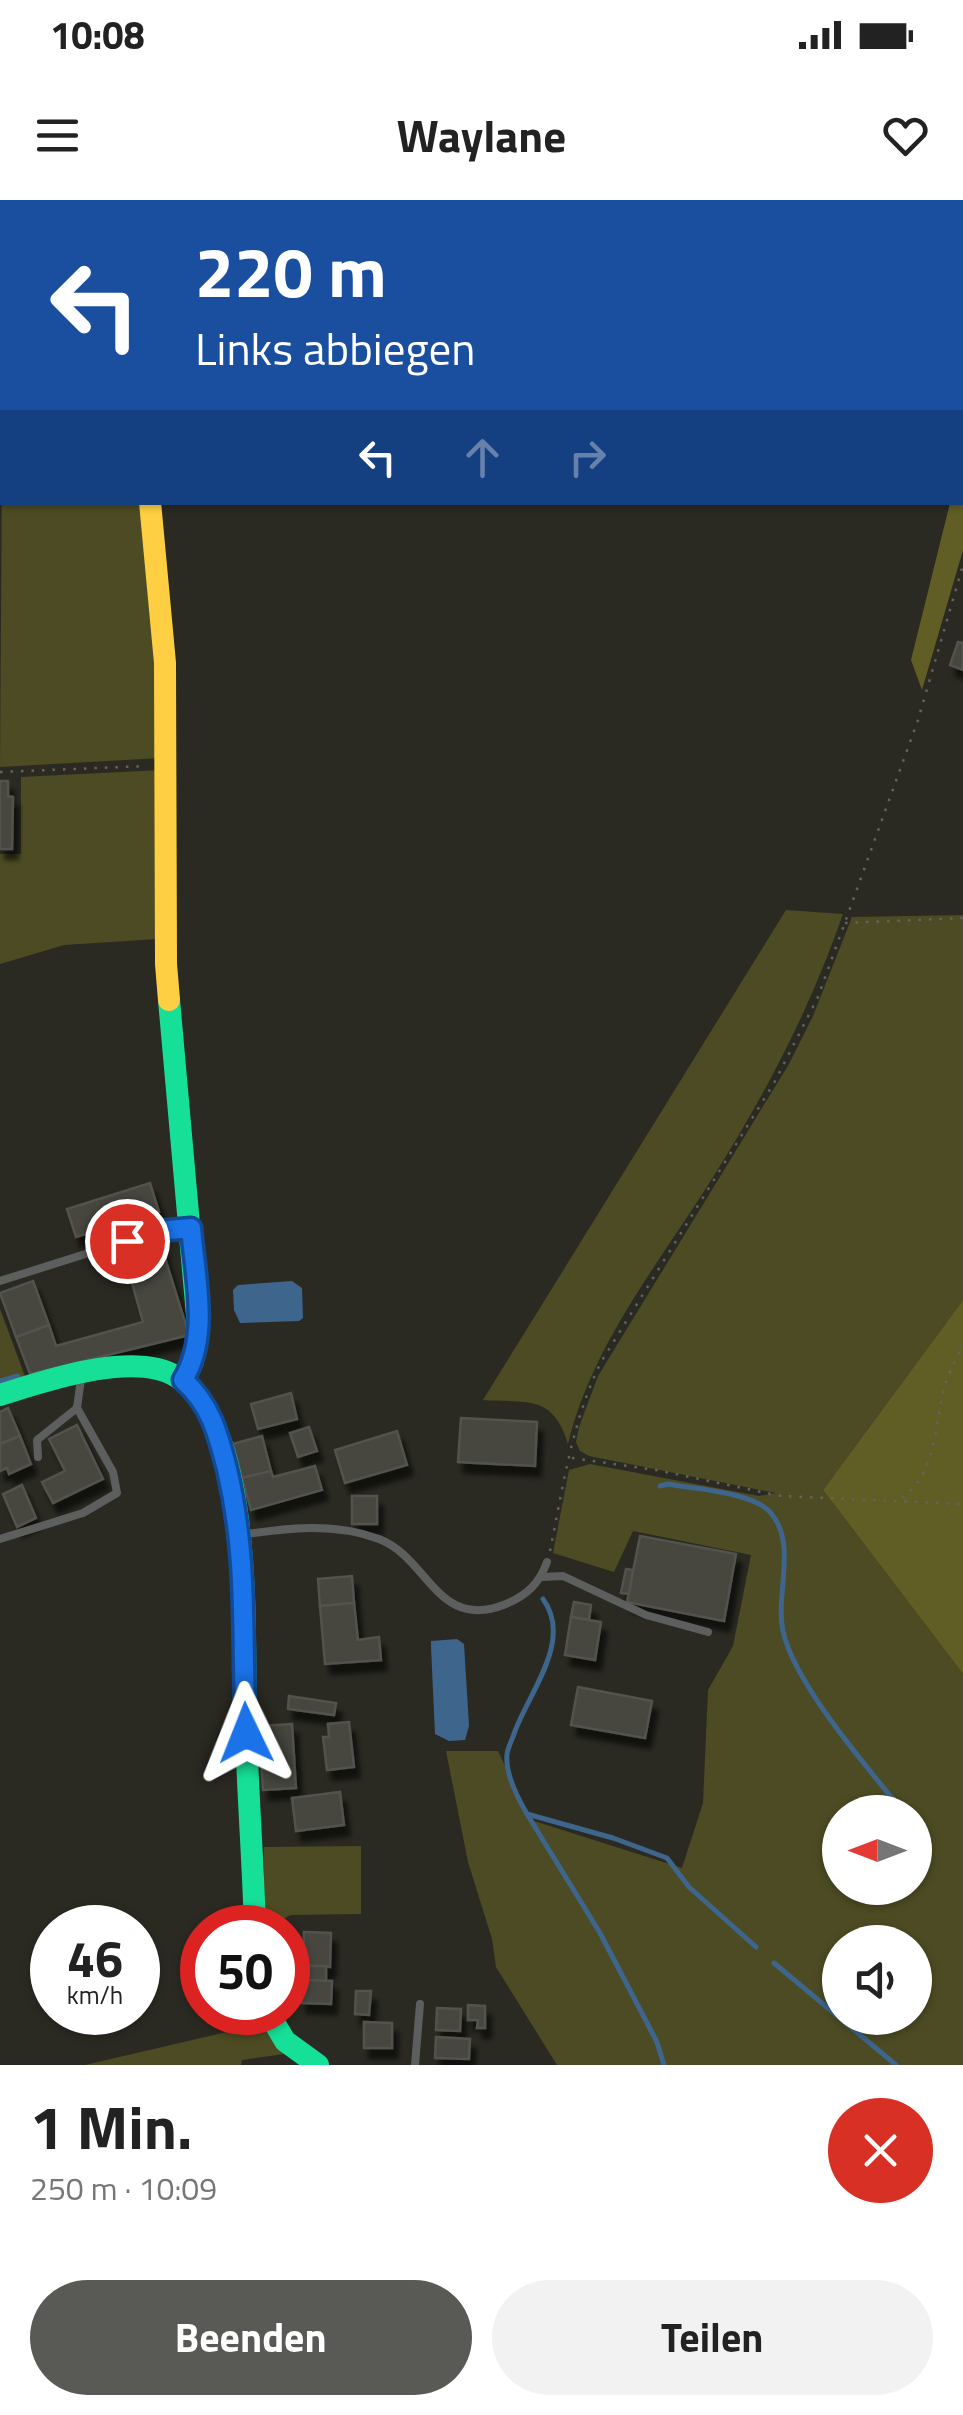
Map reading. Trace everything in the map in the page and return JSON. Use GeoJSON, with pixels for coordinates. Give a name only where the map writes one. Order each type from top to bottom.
{"type":"FeatureCollection","features":[{"type":"Feature","properties":{"kind":"street"},"geometry":{"type":"LineString","coordinates":[[150,505],[165,663],[166,964],[198,1326],[193,1362],[183,1380]]}},
{"type":"Feature","properties":{"kind":"street"},"geometry":{"type":"LineString","coordinates":[[0,1395],[82,1374],[142,1368],[163,1370],[183,1380],[214,1422],[241,1535],[254,1905]]}},
{"type":"Feature","properties":{"kind":"street"},"geometry":{"type":"LineString","coordinates":[[294,2056],[318,2065]]}},
{"type":"Feature","properties":{"kind":"lane"},"geometry":{"type":"LineString","coordinates":[[0,1281],[158,1231],[191,1228]]}},
{"type":"Feature","properties":{"kind":"lane"},"geometry":{"type":"LineString","coordinates":[[0,1539],[83,1513],[118,1493],[113,1472],[77,1408],[82,1374]]}},
{"type":"Feature","properties":{"kind":"lane"},"geometry":{"type":"LineString","coordinates":[[38,1457],[37,1440],[77,1408]]}},
{"type":"Feature","properties":{"kind":"lane"},"geometry":{"type":"LineString","coordinates":[[241,1535],[316,1528],[380,1539],[420,1571],[443,1600],[464,1608],[497,1608],[524,1596],[542,1577],[547,1562]]}},
{"type":"Feature","properties":{"kind":"lane"},"geometry":{"type":"LineString","coordinates":[[542,1577],[563,1576],[646,1615],[708,1632]]}},
{"type":"Feature","properties":{"kind":"lane"},"geometry":{"type":"LineString","coordinates":[[415,2065],[420,2004]]}},
{"type":"Feature","properties":{"kind":"path"},"geometry":{"type":"LineString","coordinates":[[547,1562],[578,1419],[601,1362],[774,1083],[818,997],[918,720],[963,566]]}},
{"type":"Feature","properties":{"kind":"path"},"geometry":{"type":"LineString","coordinates":[[0,772],[168,765]]}},
{"type":"Feature","properties":{"kind":"path"},"geometry":{"type":"LineString","coordinates":[[845,923],[963,918]]}},
{"type":"Feature","properties":{"kind":"path"},"geometry":{"type":"LineString","coordinates":[[901,1499],[919,1486],[928,1464],[946,1384],[963,1344]]}},
{"type":"Feature","properties":{"kind":"path"},"geometry":{"type":"LineString","coordinates":[[570,1458],[656,1470],[780,1496],[963,1504]]}},
{"type":"Feature","properties":{"kind":"shaded area"},"geometry":{"type":"Polygon","coordinates":[[[2,505],[142,505],[161,758],[0,767],[2,505]]]}},
{"type":"Feature","properties":{"kind":"shaded area"},"geometry":{"type":"Polygon","coordinates":[[[950,505],[963,505],[963,550],[922,690],[911,660],[950,505]]]}},
{"type":"Feature","properties":{"kind":"shaded area"},"geometry":{"type":"Polygon","coordinates":[[[161,770],[158,939],[64,945],[0,964],[0,854],[21,854],[21,777],[161,770]]]}},
{"type":"Feature","properties":{"kind":"shaded area"},"geometry":{"type":"Polygon","coordinates":[[[786,910],[843,914],[784,1053],[728,1152],[609,1341],[578,1409],[568,1444],[555,1416],[546,1409],[525,1402],[483,1400],[786,910]]]}},
{"type":"Feature","properties":{"kind":"shaded area"},"geometry":{"type":"Polygon","coordinates":[[[963,915],[963,1300],[823,1490],[963,1674],[963,2065],[557,2065],[496,1967],[492,1939],[468,1862],[446,1751],[498,1751],[531,1820],[682,1868],[703,1803],[708,1690],[733,1646],[751,1555],[633,1531],[614,1572],[553,1553],[569,1470],[590,1464],[759,1496],[776,1493],[589,1456],[580,1451],[576,1442],[598,1376],[789,1064],[813,1016],[852,917],[963,915]]]}},
{"type":"Feature","properties":{"kind":"shaded area"},"geometry":{"type":"Polygon","coordinates":[[[963,1300],[963,1674],[823,1490],[963,1300]]]}},
{"type":"Feature","properties":{"kind":"shaded area"},"geometry":{"type":"Polygon","coordinates":[[[0,1309],[26,1379],[0,1385],[0,1309]]]}},
{"type":"Feature","properties":{"kind":"shaded area"},"geometry":{"type":"Polygon","coordinates":[[[361,1846],[361,1914],[310,1915],[310,1905],[264,1905],[264,1847],[361,1846]]]}},
{"type":"Feature","properties":{"kind":"shaded area"},"geometry":{"type":"Polygon","coordinates":[[[214,2035],[269,2035],[284,2054],[242,2060],[241,2065],[85,2065],[214,2035]]]}},
{"type":"Feature","properties":{"kind":"water"},"geometry":{"type":"Polygon","coordinates":[[[292,1281],[302,1288],[303,1318],[240,1323],[234,1310],[233,1290],[238,1285],[292,1281]]]}},
{"type":"Feature","properties":{"kind":"water"},"geometry":{"type":"Polygon","coordinates":[[[457,1639],[464,1644],[469,1726],[465,1740],[449,1741],[435,1734],[431,1641],[457,1639]]]}},
{"type":"Feature","properties":{"kind":"building"},"geometry":{"type":"Polygon","coordinates":[[[958,642],[963,643],[963,670],[950,665],[958,642]]]}},
{"type":"Feature","properties":{"kind":"building"},"geometry":{"type":"Polygon","coordinates":[[[0,781],[8,781],[8,796],[13,797],[12,849],[0,849],[0,781]]]}},
{"type":"Feature","properties":{"kind":"building"},"geometry":{"type":"Polygon","coordinates":[[[150,1183],[159,1212],[76,1237],[67,1209],[150,1183]]]}},
{"type":"Feature","properties":{"kind":"building"},"geometry":{"type":"Polygon","coordinates":[[[162,1248],[189,1335],[30,1374],[16,1337],[49,1325],[56,1346],[143,1322],[125,1258],[162,1248]]]}},
{"type":"Feature","properties":{"kind":"building"},"geometry":{"type":"Polygon","coordinates":[[[33,1281],[49,1325],[16,1337],[0,1293],[33,1281]]]}},
{"type":"Feature","properties":{"kind":"building"},"geometry":{"type":"Polygon","coordinates":[[[291,1393],[297,1419],[258,1429],[251,1404],[291,1393]]]}},
{"type":"Feature","properties":{"kind":"building"},"geometry":{"type":"Polygon","coordinates":[[[8,1408],[20,1436],[0,1444],[0,1412],[8,1408]]]}},
{"type":"Feature","properties":{"kind":"building"},"geometry":{"type":"Polygon","coordinates":[[[461,1418],[537,1422],[535,1466],[458,1462],[461,1418]]]}},
{"type":"Feature","properties":{"kind":"building"},"geometry":{"type":"Polygon","coordinates":[[[77,1425],[103,1479],[53,1503],[42,1482],[65,1471],[49,1439],[77,1425]]]}},
{"type":"Feature","properties":{"kind":"building"},"geometry":{"type":"Polygon","coordinates":[[[309,1427],[317,1451],[298,1457],[290,1433],[309,1427]]]}},
{"type":"Feature","properties":{"kind":"building"},"geometry":{"type":"Polygon","coordinates":[[[397,1431],[407,1465],[345,1483],[335,1450],[397,1431]]]}},
{"type":"Feature","properties":{"kind":"building"},"geometry":{"type":"Polygon","coordinates":[[[20,1436],[31,1464],[9,1474],[7,1468],[0,1471],[0,1444],[20,1436]]]}},
{"type":"Feature","properties":{"kind":"building"},"geometry":{"type":"Polygon","coordinates":[[[262,1436],[271,1471],[242,1478],[233,1444],[262,1436]]]}},
{"type":"Feature","properties":{"kind":"building"},"geometry":{"type":"Polygon","coordinates":[[[315,1466],[322,1490],[251,1510],[242,1478],[271,1471],[273,1477],[315,1466]]]}},
{"type":"Feature","properties":{"kind":"building"},"geometry":{"type":"Polygon","coordinates":[[[22,1485],[36,1518],[17,1527],[3,1494],[22,1485]]]}},
{"type":"Feature","properties":{"kind":"building"},"geometry":{"type":"Polygon","coordinates":[[[352,1496],[377,1496],[377,1524],[352,1524],[352,1496]]]}},
{"type":"Feature","properties":{"kind":"building"},"geometry":{"type":"Polygon","coordinates":[[[640,1536],[736,1554],[724,1621],[627,1602],[640,1536]]]}},
{"type":"Feature","properties":{"kind":"building"},"geometry":{"type":"Polygon","coordinates":[[[626,1569],[633,1570],[629,1594],[621,1593],[626,1569]]]}},
{"type":"Feature","properties":{"kind":"building"},"geometry":{"type":"Polygon","coordinates":[[[352,1576],[354,1603],[320,1606],[318,1579],[352,1576]]]}},
{"type":"Feature","properties":{"kind":"building"},"geometry":{"type":"Polygon","coordinates":[[[574,1602],[591,1605],[589,1620],[571,1617],[574,1602]]]}},
{"type":"Feature","properties":{"kind":"building"},"geometry":{"type":"Polygon","coordinates":[[[354,1603],[358,1640],[379,1637],[381,1660],[325,1664],[320,1606],[354,1603]]]}},
{"type":"Feature","properties":{"kind":"building"},"geometry":{"type":"Polygon","coordinates":[[[571,1617],[601,1622],[595,1660],[565,1655],[571,1617]]]}},
{"type":"Feature","properties":{"kind":"building"},"geometry":{"type":"Polygon","coordinates":[[[578,1687],[652,1701],[645,1738],[571,1725],[578,1687]]]}},
{"type":"Feature","properties":{"kind":"building"},"geometry":{"type":"Polygon","coordinates":[[[289,1696],[336,1703],[334,1715],[288,1709],[289,1696]]]}},
{"type":"Feature","properties":{"kind":"building"},"geometry":{"type":"Polygon","coordinates":[[[349,1722],[354,1767],[327,1770],[323,1737],[329,1737],[328,1724],[349,1722]]]}},
{"type":"Feature","properties":{"kind":"building"},"geometry":{"type":"Polygon","coordinates":[[[292,1724],[296,1788],[263,1790],[259,1726],[292,1724]]]}},
{"type":"Feature","properties":{"kind":"building"},"geometry":{"type":"Polygon","coordinates":[[[340,1792],[344,1825],[296,1831],[292,1798],[340,1792]]]}},
{"type":"Feature","properties":{"kind":"building"},"geometry":{"type":"Polygon","coordinates":[[[310,1932],[331,1933],[330,1967],[310,1966],[310,1932]]]}},
{"type":"Feature","properties":{"kind":"building"},"geometry":{"type":"Polygon","coordinates":[[[310,1966],[326,1966],[326,1981],[310,1980],[310,1966]]]}},
{"type":"Feature","properties":{"kind":"building"},"geometry":{"type":"Polygon","coordinates":[[[310,1980],[332,1981],[331,2004],[310,2003],[310,1980]]]}},
{"type":"Feature","properties":{"kind":"building"},"geometry":{"type":"Polygon","coordinates":[[[356,1991],[371,1991],[369,2015],[355,2014],[356,1991]]]}},
{"type":"Feature","properties":{"kind":"building"},"geometry":{"type":"Polygon","coordinates":[[[468,2005],[485,2006],[485,2028],[477,2028],[478,2020],[468,2020],[468,2005]]]}},
{"type":"Feature","properties":{"kind":"building"},"geometry":{"type":"Polygon","coordinates":[[[437,2008],[461,2009],[460,2031],[436,2030],[437,2008]]]}},
{"type":"Feature","properties":{"kind":"building"},"geometry":{"type":"Polygon","coordinates":[[[364,2022],[392,2023],[392,2048],[364,2048],[364,2022]]]}},
{"type":"Feature","properties":{"kind":"building"},"geometry":{"type":"Polygon","coordinates":[[[436,2037],[470,2039],[469,2059],[435,2058],[436,2037]]]}},
{"type":"Feature","properties":{"kind":"waterway"},"geometry":{"type":"LineString","coordinates":[[0,1381],[18,1376]]}},
{"type":"Feature","properties":{"kind":"waterway"},"geometry":{"type":"LineString","coordinates":[[660,1486],[668,1484],[737,1496],[770,1512],[783,1538],[781,1617],[790,1652],[816,1699],[890,1795]]}},
{"type":"Feature","properties":{"kind":"waterway"},"geometry":{"type":"LineString","coordinates":[[543,1599],[551,1615],[551,1648],[507,1754],[510,1777],[527,1814],[667,1858],[689,1887],[756,1947]]}},
{"type":"Feature","properties":{"kind":"waterway"},"geometry":{"type":"LineString","coordinates":[[527,1814],[600,1933],[657,2042],[664,2065]]}},
{"type":"Feature","properties":{"kind":"waterway"},"geometry":{"type":"LineString","coordinates":[[774,1963],[896,2065]]}},
{"type":"Feature","properties":{"kind":"traffic: fast"},"geometry":{"type":"LineString","coordinates":[[169,1000],[198,1326],[193,1362],[183,1380]]}},
{"type":"Feature","properties":{"kind":"traffic: fast"},"geometry":{"type":"LineString","coordinates":[[0,1395],[89,1371],[138,1366],[177,1377],[203,1403],[221,1442],[240,1541],[254,1905]]}},
{"type":"Feature","properties":{"kind":"traffic: fast"},"geometry":{"type":"LineString","coordinates":[[281,2035],[318,2065]]}},
{"type":"Feature","properties":{"kind":"traffic: slow"},"geometry":{"type":"LineString","coordinates":[[150,505],[165,663],[169,1000]]}},
{"type":"Feature","properties":{"kind":"route"},"geometry":{"type":"LineString","coordinates":[[127,1241],[158,1231],[191,1228],[198,1326],[193,1362],[183,1380],[214,1422],[241,1535],[246,1733]]}}]}
